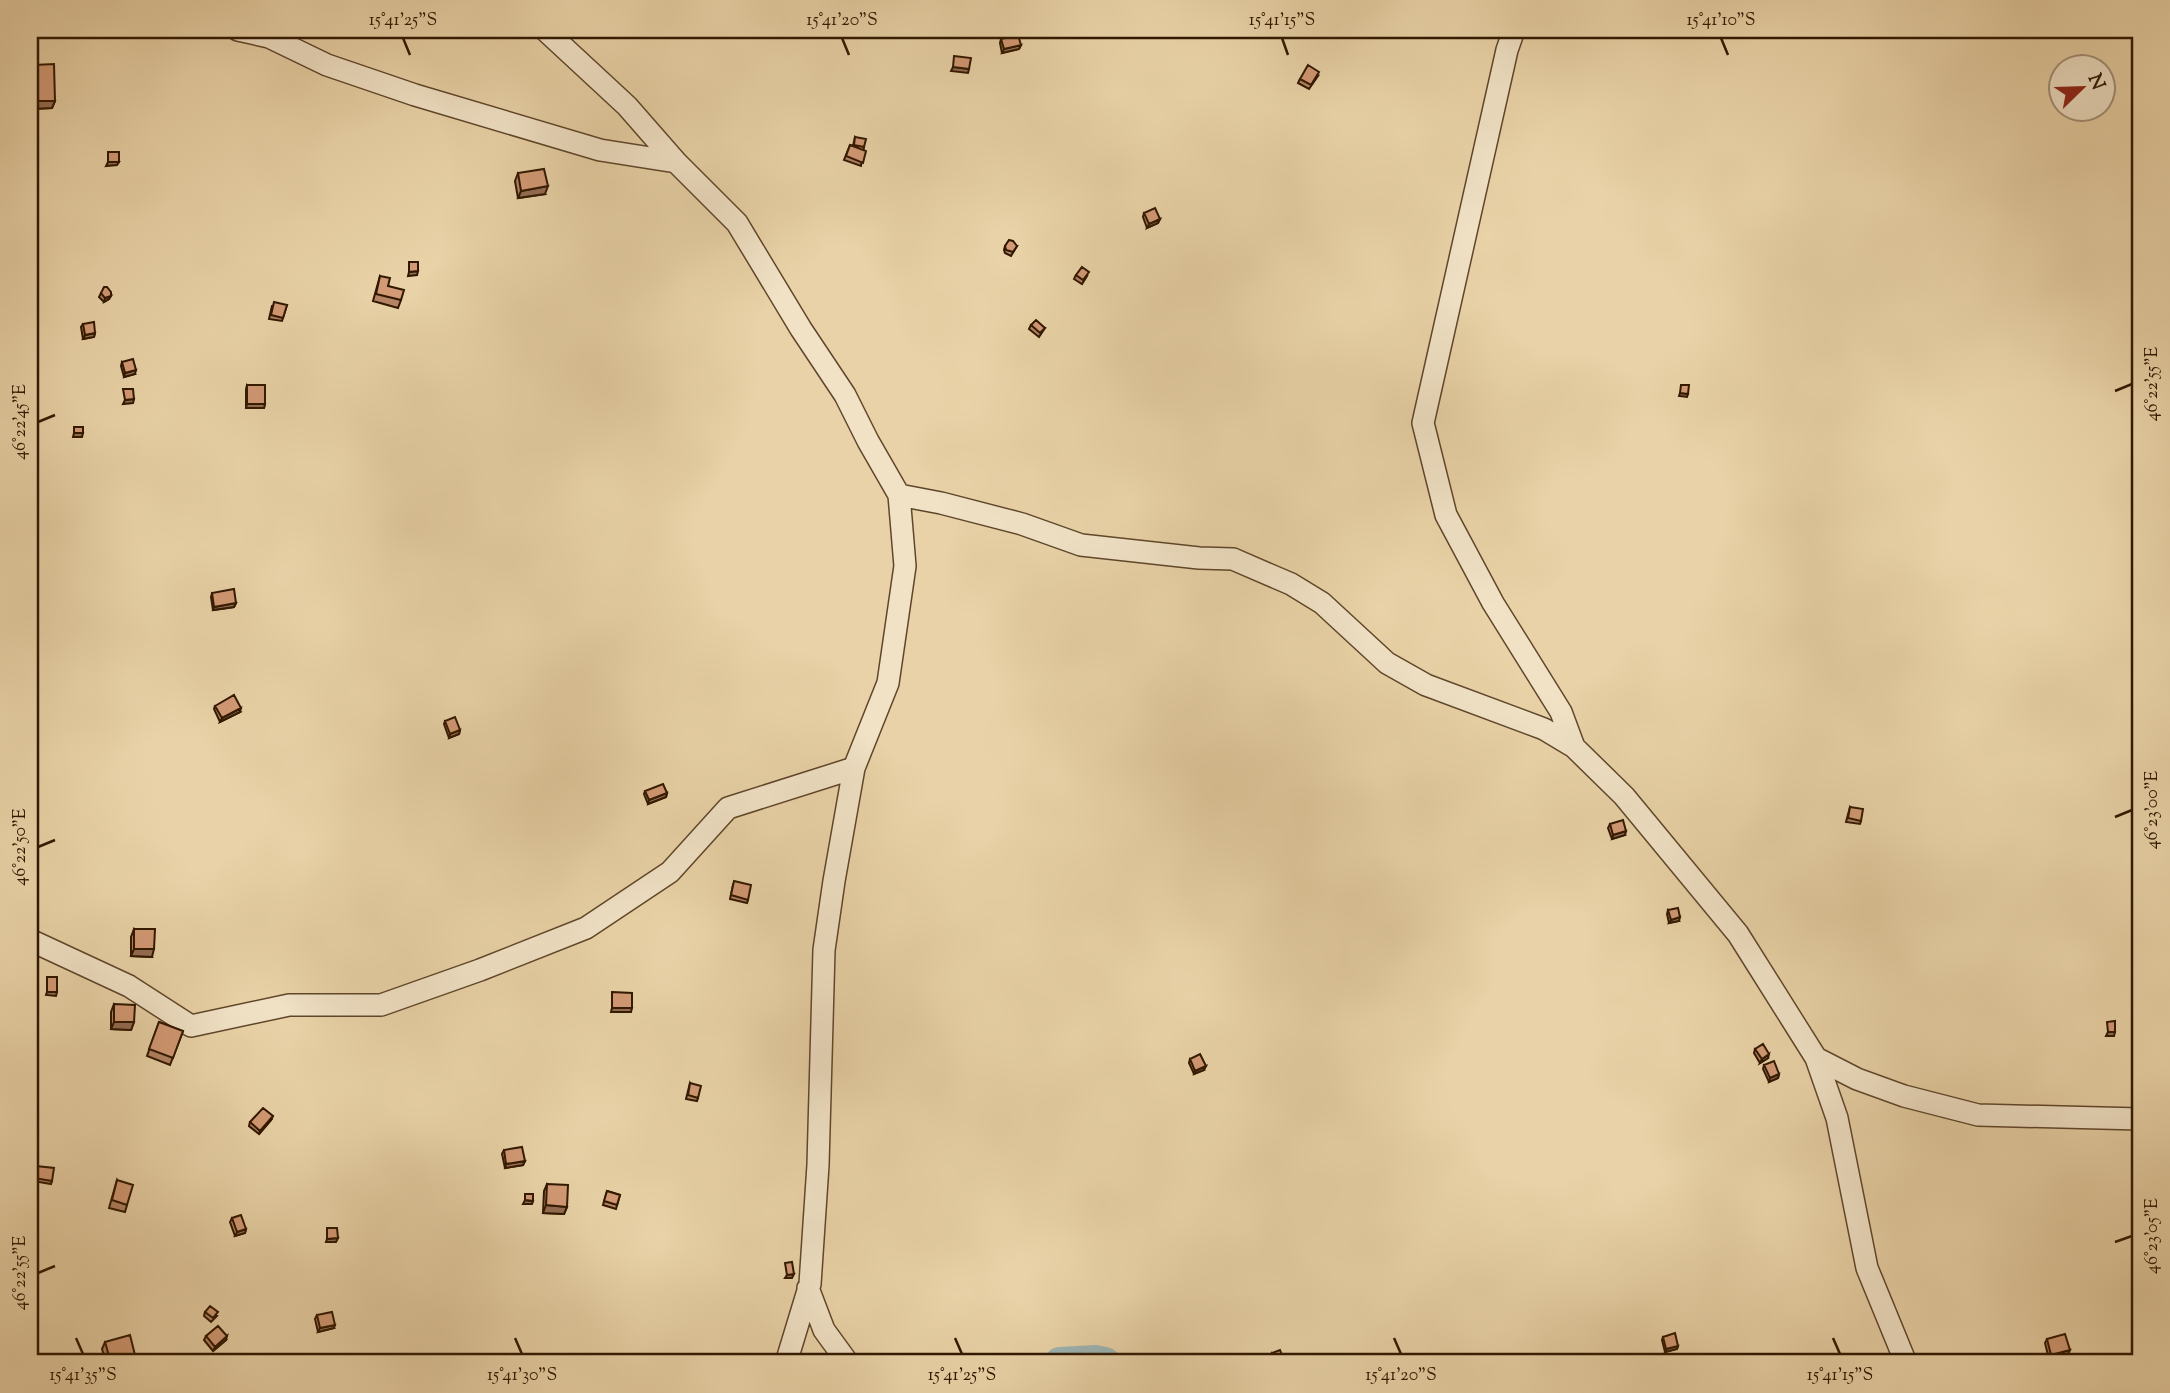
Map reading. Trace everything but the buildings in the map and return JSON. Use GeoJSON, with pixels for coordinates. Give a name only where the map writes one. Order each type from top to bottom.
{"type":"FeatureCollection","features":[{"type":"Feature","properties":{"kind":"street"},"geometry":{"type":"LineString","coordinates":[[238,30],[269,37],[327,65],[428,99],[600,150],[676,162]]}},
{"type":"Feature","properties":{"kind":"street"},"geometry":{"type":"LineString","coordinates":[[545,30],[627,106],[676,162],[737,223],[845,396],[899,495],[905,566],[888,683],[855,768],[824,950],[818,1165],[808,1288],[786,1363]]}},
{"type":"Feature","properties":{"kind":"street"},"geometry":{"type":"LineString","coordinates":[[1514,30],[1507,50],[1423,423],[1446,515],[1493,603],[1561,712],[1574,747]]}},
{"type":"Feature","properties":{"kind":"street"},"geometry":{"type":"LineString","coordinates":[[899,495],[1022,524],[1080,545],[1199,558],[1233,559],[1291,584],[1322,603],[1387,663],[1426,685],[1544,729],[1574,747],[1624,796],[1738,934],[1816,1058],[1837,1118],[1867,1268],[1906,1363]]}},
{"type":"Feature","properties":{"kind":"street"},"geometry":{"type":"LineString","coordinates":[[30,940],[129,986],[191,1026],[289,1005],[381,1006],[586,928],[670,872],[728,808],[855,768]]}},
{"type":"Feature","properties":{"kind":"street"},"geometry":{"type":"LineString","coordinates":[[1816,1058],[1857,1079],[1904,1096],[1978,1115],[2140,1119]]}},
{"type":"Feature","properties":{"kind":"street"},"geometry":{"type":"LineString","coordinates":[[808,1288],[824,1330],[848,1363]]}},
{"type":"Feature","properties":{"kind":"waterway"},"geometry":{"type":"LineString","coordinates":[[1060,1363],[1105,1363]]}}]}
